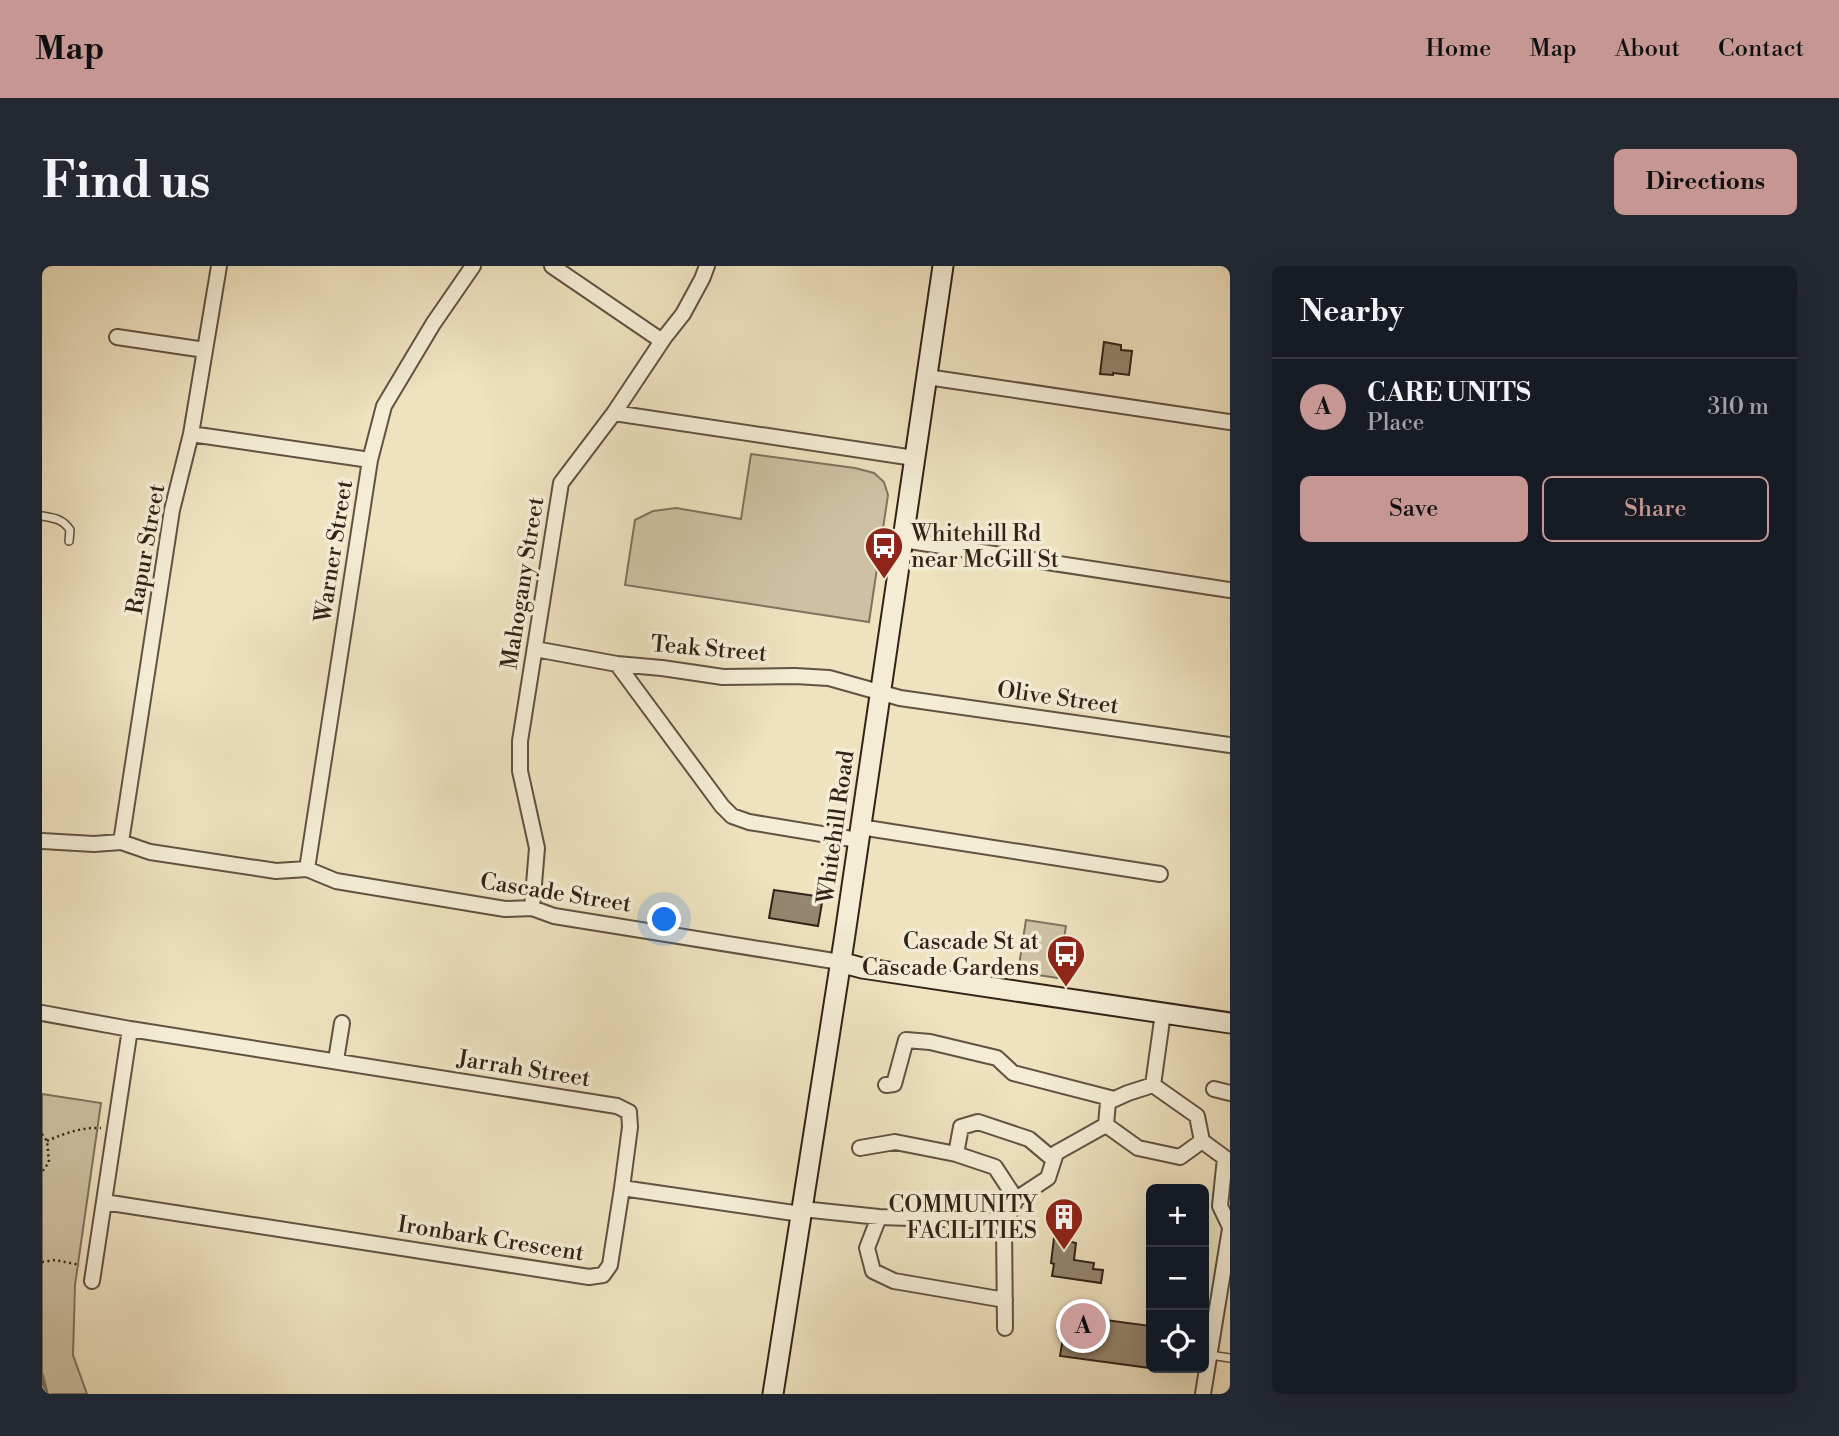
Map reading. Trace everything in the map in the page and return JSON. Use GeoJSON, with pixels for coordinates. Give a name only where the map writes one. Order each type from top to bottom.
{"type":"FeatureCollection","features":[{"type":"Feature","properties":{"kind":"street","name":"Rapur Street"},"geometry":{"type":"LineString","coordinates":[[121,842],[172,510],[191,434],[219,266]]}},
{"type":"Feature","properties":{"kind":"street","name":"Warner Street"},"geometry":{"type":"LineString","coordinates":[[307,869],[370,460],[384,406],[432,324],[473,266]]}},
{"type":"Feature","properties":{"kind":"street"},"geometry":{"type":"LineString","coordinates":[[552,266],[662,341]]}},
{"type":"Feature","properties":{"kind":"street","name":"Mahogany Street"},"geometry":{"type":"LineString","coordinates":[[532,908],[537,848],[520,771],[520,741],[561,483],[683,314],[707,266]]}},
{"type":"Feature","properties":{"kind":"street","name":"Whitehill Road"},"geometry":{"type":"LineString","coordinates":[[774,1394],[943,266]]}},
{"type":"Feature","properties":{"kind":"street"},"geometry":{"type":"LineString","coordinates":[[117,337],[205,350]]}},
{"type":"Feature","properties":{"kind":"street"},"geometry":{"type":"LineString","coordinates":[[927,377],[1230,422]]}},
{"type":"Feature","properties":{"kind":"street"},"geometry":{"type":"LineString","coordinates":[[614,413],[914,458]]}},
{"type":"Feature","properties":{"kind":"street"},"geometry":{"type":"LineString","coordinates":[[191,434],[370,460]]}},
{"type":"Feature","properties":{"kind":"street"},"geometry":{"type":"LineString","coordinates":[[903,540],[1230,590]]}},
{"type":"Feature","properties":{"kind":"street","name":"Teak Street"},"geometry":{"type":"LineString","coordinates":[[535,649],[617,664],[723,677],[829,678],[880,691]]}},
{"type":"Feature","properties":{"kind":"street"},"geometry":{"type":"LineString","coordinates":[[617,664],[732,816],[749,822],[1160,874]]}},
{"type":"Feature","properties":{"kind":"street","name":"Olive Street"},"geometry":{"type":"LineString","coordinates":[[880,691],[900,698],[1230,745]]}},
{"type":"Feature","properties":{"kind":"street","name":"Cascade Street"},"geometry":{"type":"LineString","coordinates":[[42,841],[94,844],[121,842],[150,852],[276,871],[307,869],[336,881],[505,909],[532,908],[554,916],[840,962],[862,968],[1230,1023]]}},
{"type":"Feature","properties":{"kind":"street","name":"Jarrah Street"},"geometry":{"type":"LineString","coordinates":[[42,1013],[617,1106],[629,1112],[630,1127],[622,1188]]}},
{"type":"Feature","properties":{"kind":"street"},"geometry":{"type":"LineString","coordinates":[[1153,1085],[1163,1013]]}},
{"type":"Feature","properties":{"kind":"street"},"geometry":{"type":"LineString","coordinates":[[336,1060],[342,1023]]}},
{"type":"Feature","properties":{"kind":"street"},"geometry":{"type":"LineString","coordinates":[[93,1274],[130,1029]]}},
{"type":"Feature","properties":{"kind":"street"},"geometry":{"type":"LineString","coordinates":[[886,1085],[894,1084],[906,1040],[930,1042],[997,1058],[1013,1073],[1114,1099]]}},
{"type":"Feature","properties":{"kind":"street"},"geometry":{"type":"LineString","coordinates":[[1105,1125],[1108,1102],[1153,1085]]}},
{"type":"Feature","properties":{"kind":"street"},"geometry":{"type":"LineString","coordinates":[[1153,1085],[1197,1116],[1202,1142],[1228,1158],[1220,1206],[1229,1224],[1225,1292],[1209,1354]]}},
{"type":"Feature","properties":{"kind":"street"},"geometry":{"type":"LineString","coordinates":[[1214,1089],[1230,1093]]}},
{"type":"Feature","properties":{"kind":"street"},"geometry":{"type":"LineString","coordinates":[[956,1154],[961,1127],[978,1122],[1029,1139],[1054,1160]]}},
{"type":"Feature","properties":{"kind":"street"},"geometry":{"type":"LineString","coordinates":[[1105,1125],[1138,1148],[1180,1157],[1202,1142]]}},
{"type":"Feature","properties":{"kind":"street"},"geometry":{"type":"LineString","coordinates":[[1005,1328],[1004,1227],[1016,1199],[1048,1178],[1056,1153],[1105,1125]]}},
{"type":"Feature","properties":{"kind":"street"},"geometry":{"type":"LineString","coordinates":[[860,1149],[895,1142],[956,1154],[995,1167],[1016,1199]]}},
{"type":"Feature","properties":{"kind":"street"},"geometry":{"type":"LineString","coordinates":[[622,1188],[801,1211],[879,1217],[1007,1221]]}},
{"type":"Feature","properties":{"kind":"street","name":"Ironbark Crescent"},"geometry":{"type":"LineString","coordinates":[[104,1202],[589,1277],[603,1275],[610,1265],[622,1188]]}},
{"type":"Feature","properties":{"kind":"street"},"geometry":{"type":"LineString","coordinates":[[879,1217],[867,1248],[873,1271],[894,1281],[1005,1300]]}},
{"type":"Feature","properties":{"kind":"street"},"geometry":{"type":"LineString","coordinates":[[1203,1394],[1206,1373]]}},
{"type":"Feature","properties":{"kind":"lane"},"geometry":{"type":"LineString","coordinates":[[42,516],[65,523],[70,530],[69,541]]}},
{"type":"Feature","properties":{"kind":"lane"},"geometry":{"type":"LineString","coordinates":[[1209,1354],[1230,1358]]}},
{"type":"Feature","properties":{"kind":"path"},"geometry":{"type":"LineString","coordinates":[[47,1141],[90,1127],[115,1129]]}},
{"type":"Feature","properties":{"kind":"path"},"geometry":{"type":"LineString","coordinates":[[42,1134],[47,1141],[49,1162],[42,1172]]}},
{"type":"Feature","properties":{"kind":"path"},"geometry":{"type":"LineString","coordinates":[[42,1262],[55,1260],[93,1274]]}},
{"type":"Feature","properties":{"kind":"shaded area"},"geometry":{"type":"Polygon","coordinates":[[[751,454],[855,468],[874,473],[884,482],[888,495],[869,622],[625,585],[635,520],[653,511],[676,508],[741,519],[751,454]]]}},
{"type":"Feature","properties":{"kind":"shaded area"},"geometry":{"type":"Polygon","coordinates":[[[1026,920],[1066,926],[1058,978],[1018,972],[1026,920]]]}},
{"type":"Feature","properties":{"kind":"shaded area"},"geometry":{"type":"Polygon","coordinates":[[[42,1094],[101,1103],[75,1285],[73,1355],[87,1394],[42,1394],[42,1094]]]}},
{"type":"Feature","properties":{"kind":"building"},"geometry":{"type":"Polygon","coordinates":[[[1104,342],[1121,345],[1121,350],[1132,351],[1129,375],[1100,374],[1104,342]]]}},
{"type":"Feature","properties":{"kind":"building"},"geometry":{"type":"Polygon","coordinates":[[[774,890],[823,897],[818,926],[769,918],[774,890]]]}},
{"type":"Feature","properties":{"kind":"building","name":"COMMUNITY FACILITIES"},"geometry":{"type":"Polygon","coordinates":[[[1059,1230],[1072,1232],[1071,1242],[1076,1243],[1074,1260],[1094,1263],[1093,1269],[1103,1270],[1101,1283],[1052,1276],[1054,1238],[1058,1239],[1059,1230]]]}},
{"type":"Feature","properties":{"kind":"building"},"geometry":{"type":"Polygon","coordinates":[[[1060,1314],[1146,1325],[1146,1367],[1060,1356],[1064,1332],[1057,1331],[1060,1314]]]}},
{"type":"Feature","properties":{"kind":"waterway"},"geometry":{"type":"LineString","coordinates":[[42,1375],[47,1394]]}},
{"type":"Feature","properties":{"kind":"place","name":"Whitehill Rd near McGill St"},"geometry":{"type":"Point","coordinates":[884,580]}},
{"type":"Feature","properties":{"kind":"place","name":"Cascade St at Cascade Gardens"},"geometry":{"type":"Point","coordinates":[1066,988]}},
{"type":"Feature","properties":{"kind":"place","name":"COMMUNITY FACILITIES"},"geometry":{"type":"Point","coordinates":[1064,1251]}},
{"type":"Feature","properties":{"kind":"place","name":"CARE UNITS"},"geometry":{"type":"Point","coordinates":[1083,1326]}}]}
